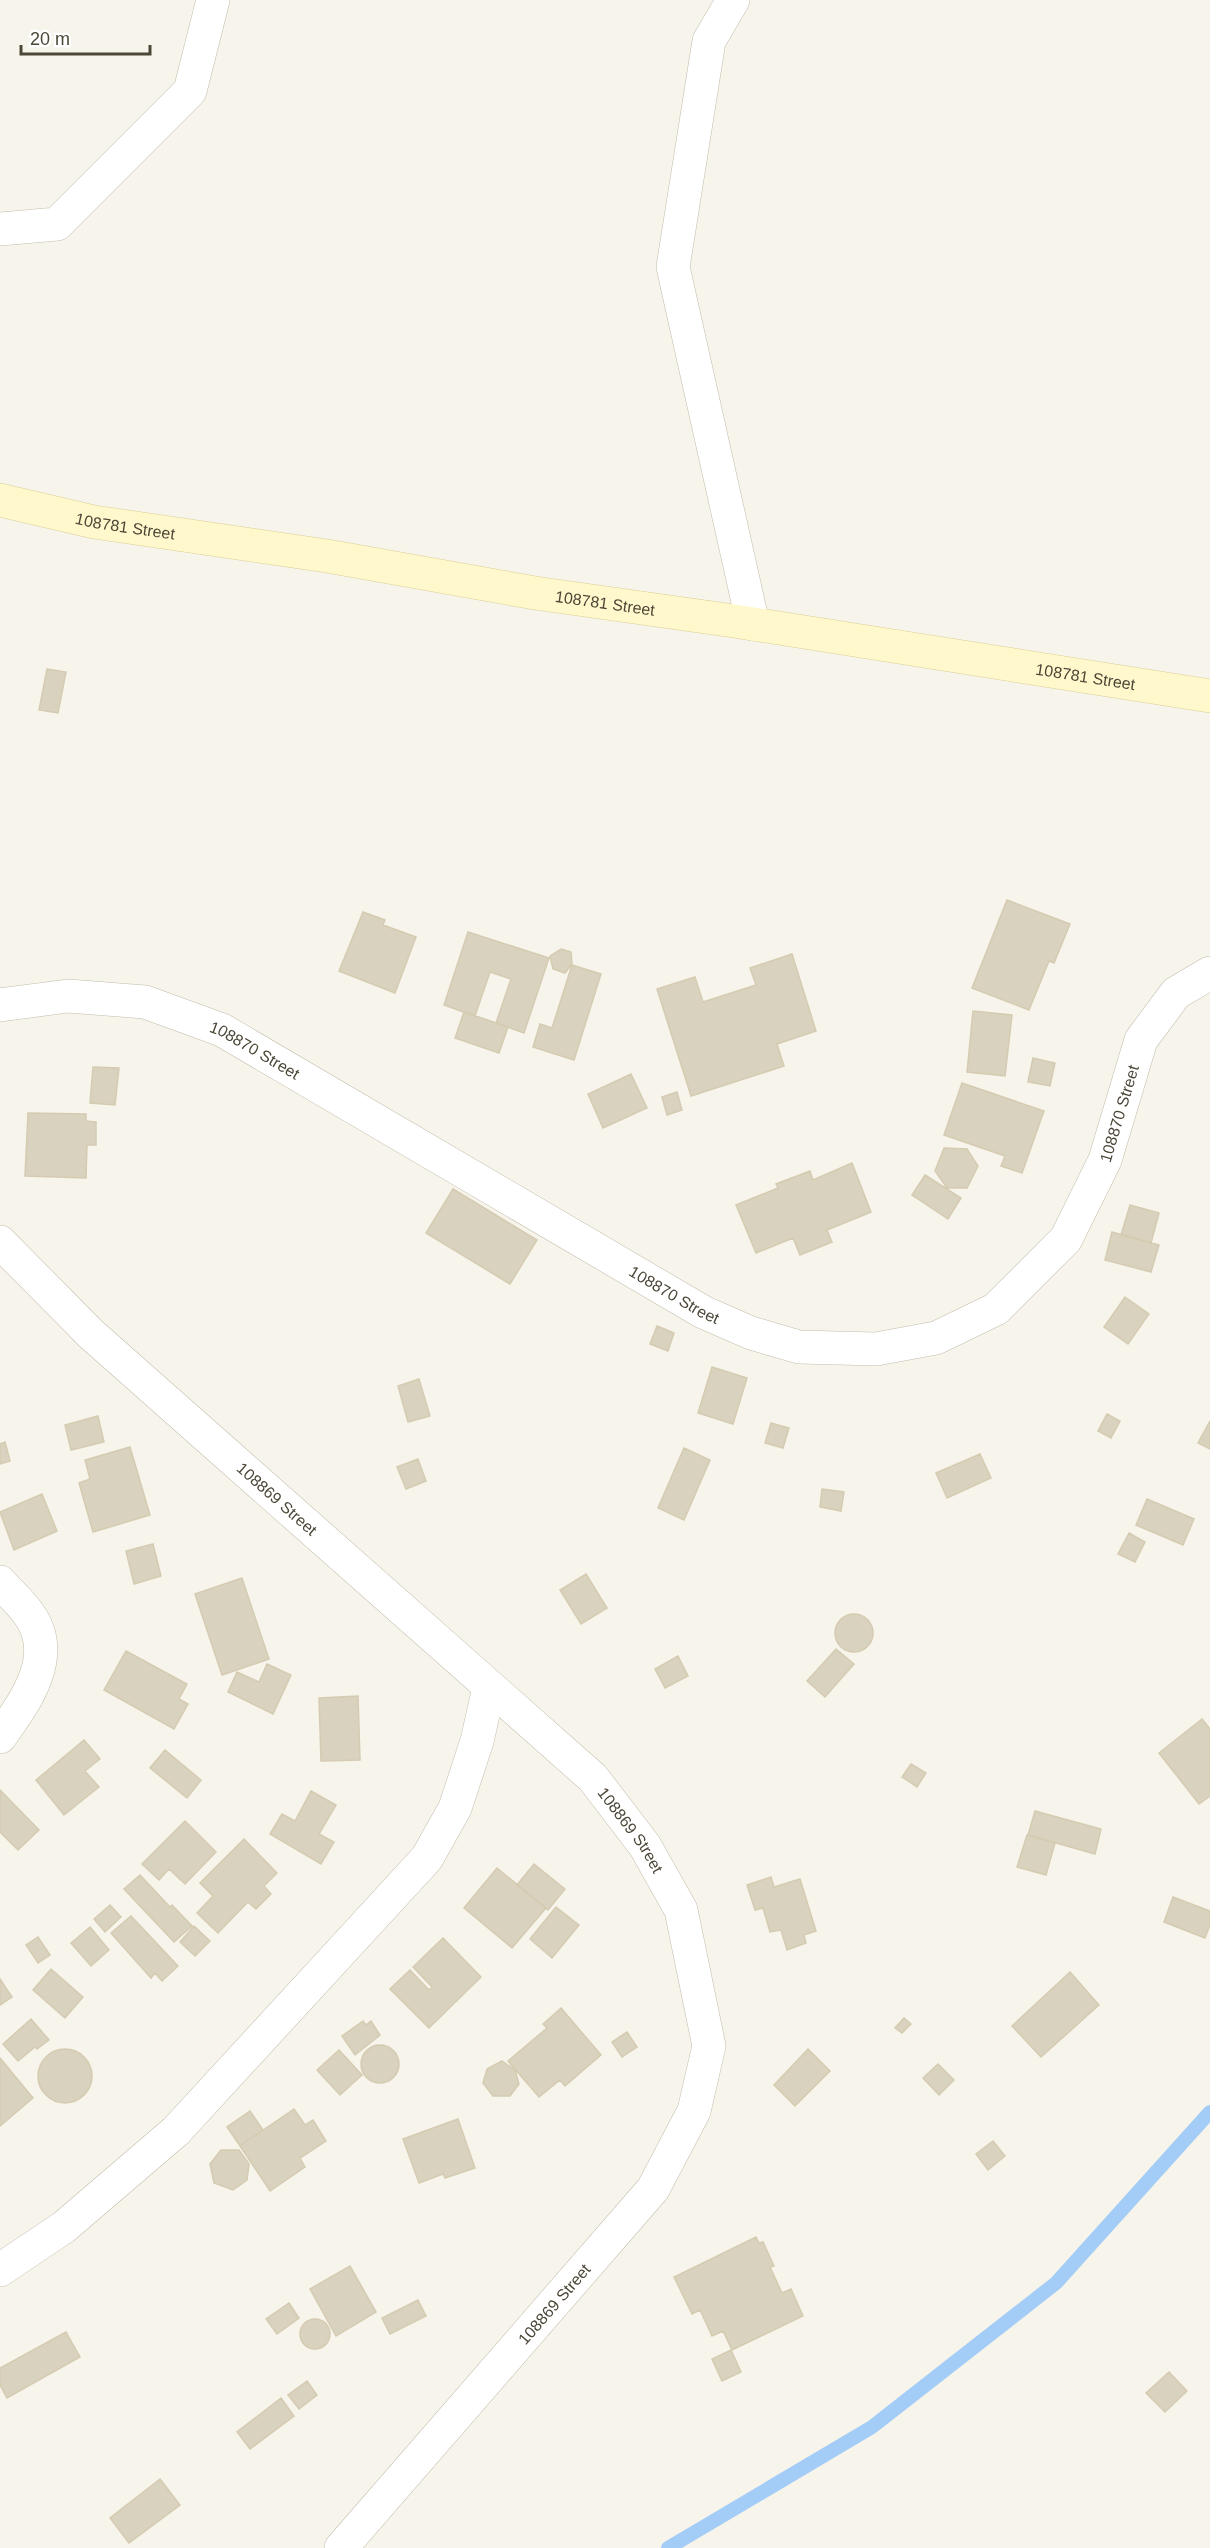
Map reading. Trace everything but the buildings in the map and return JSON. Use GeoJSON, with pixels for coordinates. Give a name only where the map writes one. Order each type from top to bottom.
{"type":"FeatureCollection","features":[{"type":"Feature","properties":{"kind":"street"},"geometry":{"type":"LineString","coordinates":[[0,229],[57,224],[190,91],[213,0]]}},
{"type":"Feature","properties":{"kind":"street"},"geometry":{"type":"LineString","coordinates":[[733,0],[709,41],[673,267],[753,624]]}},
{"type":"Feature","properties":{"kind":"street","name":"108781 Street"},"geometry":{"type":"LineString","coordinates":[[0,500],[94,522],[327,556],[535,593],[753,624],[1210,696]]}},
{"type":"Feature","properties":{"kind":"street","name":"108870 Street"},"geometry":{"type":"LineString","coordinates":[[0,1005],[68,996],[145,1002],[222,1030],[703,1312],[752,1333],[799,1347],[876,1349],[936,1338],[996,1309],[1066,1239],[1106,1160],[1141,1040],[1176,993],[1210,973]]}},
{"type":"Feature","properties":{"kind":"street","name":"108869 Street"},"geometry":{"type":"LineString","coordinates":[[0,1242],[91,1334],[592,1778],[645,1846],[681,1910],[709,2046],[694,2111],[654,2189],[341,2548]]}},
{"type":"Feature","properties":{"kind":"street"},"geometry":{"type":"LineString","coordinates":[[0,1582],[29,1614],[40,1636],[41,1659],[29,1696],[0,1737]]}},
{"type":"Feature","properties":{"kind":"street"},"geometry":{"type":"LineString","coordinates":[[0,2270],[64,2227],[176,2131],[427,1858],[455,1808],[477,1741],[489,1688]]}},
{"type":"Feature","properties":{"kind":"waterway"},"geometry":{"type":"LineString","coordinates":[[668,2548],[872,2427],[1056,2283],[1210,2112]]}}]}
